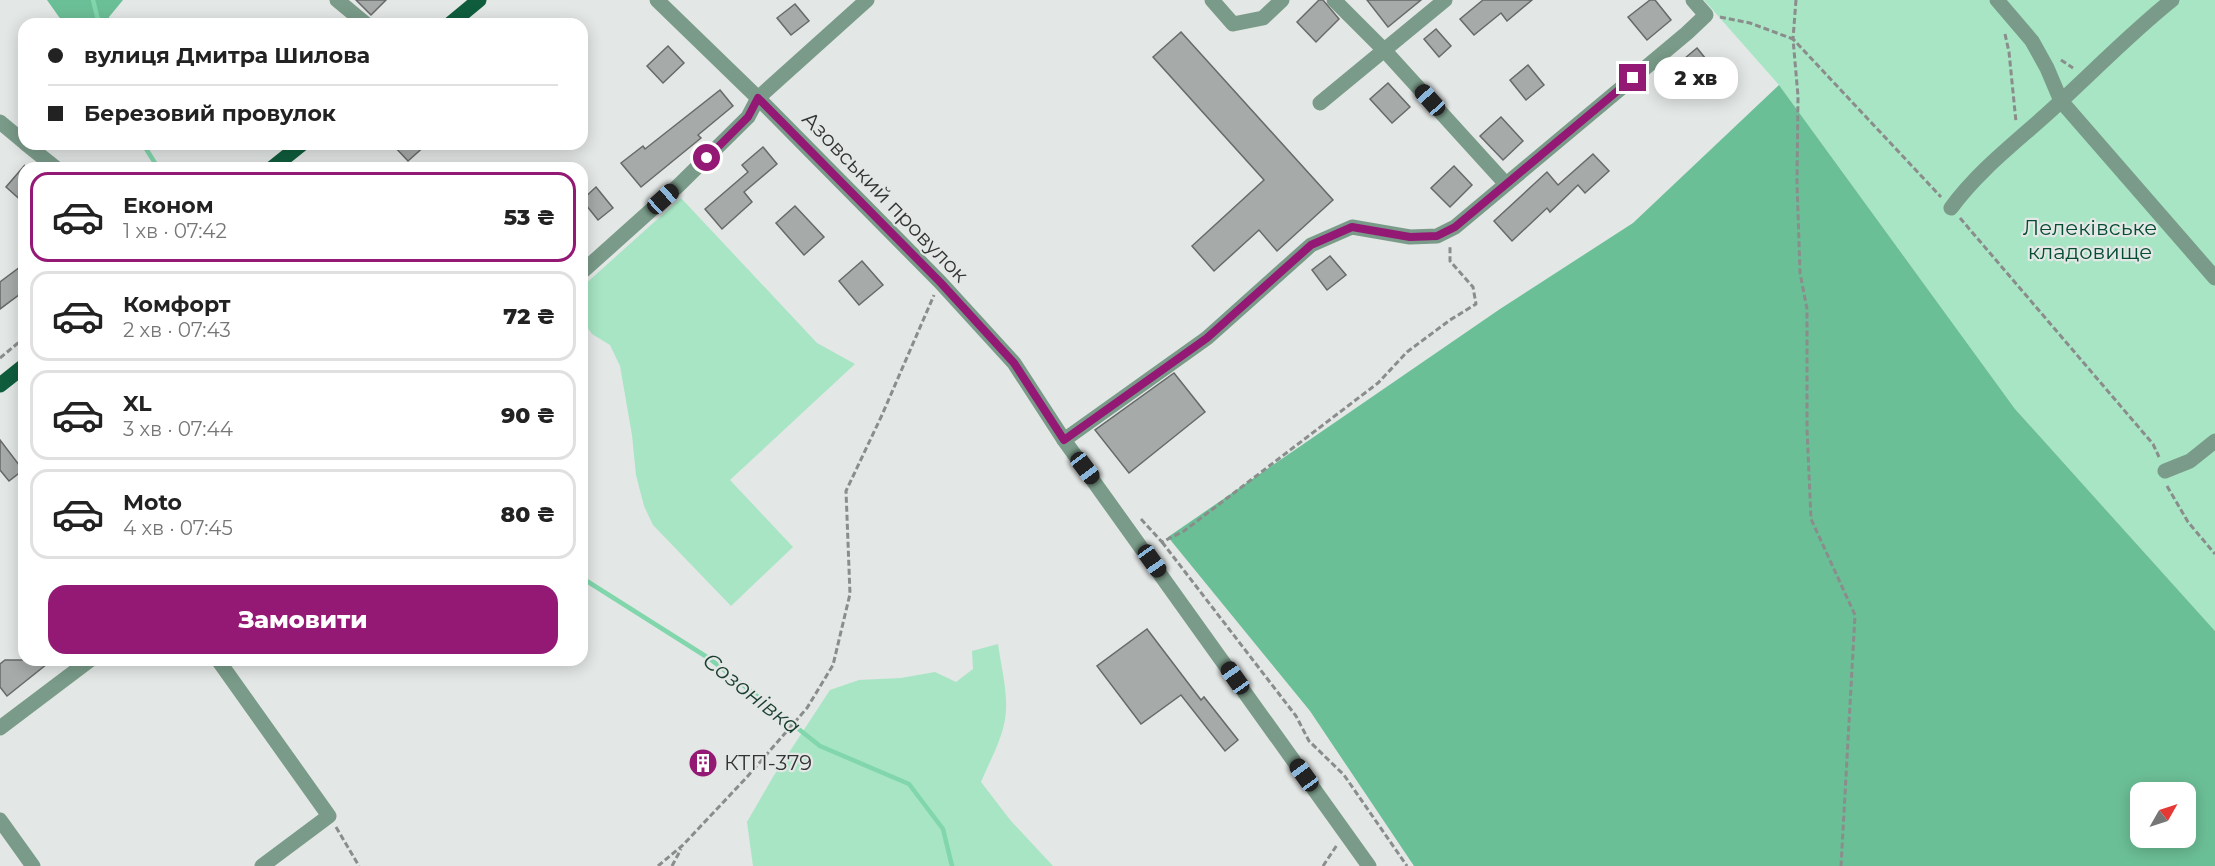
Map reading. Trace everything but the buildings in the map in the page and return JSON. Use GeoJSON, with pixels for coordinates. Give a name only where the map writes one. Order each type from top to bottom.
{"type":"FeatureCollection","features":[{"type":"Feature","properties":{"kind":"main road"},"geometry":{"type":"LineString","coordinates":[[457,18],[479,0]]}},
{"type":"Feature","properties":{"kind":"main road"},"geometry":{"type":"LineString","coordinates":[[280,162],[294,150]]}},
{"type":"Feature","properties":{"kind":"main road"},"geometry":{"type":"LineString","coordinates":[[0,385],[18,371]]}},
{"type":"Feature","properties":{"kind":"street"},"geometry":{"type":"LineString","coordinates":[[338,0],[359,18]]}},
{"type":"Feature","properties":{"kind":"street","name":"Азовський провулок"},"geometry":{"type":"LineString","coordinates":[[657,0],[758,98],[940,282],[1014,363],[1064,440],[1369,866]]}},
{"type":"Feature","properties":{"kind":"street"},"geometry":{"type":"LineString","coordinates":[[588,267],[679,185],[748,117],[758,98],[867,0]]}},
{"type":"Feature","properties":{"kind":"street"},"geometry":{"type":"LineString","coordinates":[[1212,0],[1233,24],[1263,18],[1282,0]]}},
{"type":"Feature","properties":{"kind":"street"},"geometry":{"type":"LineString","coordinates":[[1334,0],[1385,51],[1505,183]]}},
{"type":"Feature","properties":{"kind":"street"},"geometry":{"type":"LineString","coordinates":[[1320,103],[1445,0]]}},
{"type":"Feature","properties":{"kind":"street"},"geometry":{"type":"LineString","coordinates":[[1064,440],[1207,338],[1311,245],[1352,227],[1410,237],[1437,236],[1455,227],[1505,183],[1688,33],[1706,15],[1693,0]]}},
{"type":"Feature","properties":{"kind":"street"},"geometry":{"type":"LineString","coordinates":[[1997,0],[2032,41],[2061,101],[2215,278]]}},
{"type":"Feature","properties":{"kind":"street"},"geometry":{"type":"LineString","coordinates":[[1951,208],[1968,184],[2061,101],[2095,67],[2172,0]]}},
{"type":"Feature","properties":{"kind":"street"},"geometry":{"type":"LineString","coordinates":[[0,122],[18,137]]}},
{"type":"Feature","properties":{"kind":"street"},"geometry":{"type":"LineString","coordinates":[[34,150],[49,162]]}},
{"type":"Feature","properties":{"kind":"street"},"geometry":{"type":"LineString","coordinates":[[2165,471],[2190,461],[2215,441]]}},
{"type":"Feature","properties":{"kind":"street"},"geometry":{"type":"LineString","coordinates":[[0,728],[82,666]]}},
{"type":"Feature","properties":{"kind":"street"},"geometry":{"type":"LineString","coordinates":[[222,666],[329,816],[262,866]]}},
{"type":"Feature","properties":{"kind":"street"},"geometry":{"type":"LineString","coordinates":[[0,820],[33,866]]}},
{"type":"Feature","properties":{"kind":"path"},"geometry":{"type":"LineString","coordinates":[[1796,0],[1793,39],[1798,96],[1797,182],[1800,273],[1807,309],[1807,429],[1811,519],[1855,615],[1841,866]]}},
{"type":"Feature","properties":{"kind":"path"},"geometry":{"type":"LineString","coordinates":[[1706,15],[1750,23],[1793,39],[1951,208],[2153,444],[2165,471],[2166,485],[2188,522],[2215,554]]}},
{"type":"Feature","properties":{"kind":"path"},"geometry":{"type":"LineString","coordinates":[[2004,31],[2010,62],[2017,137],[2009,148]]}},
{"type":"Feature","properties":{"kind":"path"},"geometry":{"type":"LineString","coordinates":[[2059,59],[2077,71],[2095,67]]}},
{"type":"Feature","properties":{"kind":"path"},"geometry":{"type":"LineString","coordinates":[[1162,542],[1184,531],[1296,447],[1378,383],[1407,352],[1449,320],[1476,304],[1473,287],[1450,261],[1450,245],[1455,227]]}},
{"type":"Feature","properties":{"kind":"path"},"geometry":{"type":"LineString","coordinates":[[658,866],[683,845],[807,708],[833,665],[850,594],[846,491],[882,416],[940,282]]}},
{"type":"Feature","properties":{"kind":"path"},"geometry":{"type":"LineString","coordinates":[[0,358],[18,343]]}},
{"type":"Feature","properties":{"kind":"path"},"geometry":{"type":"LineString","coordinates":[[1139,516],[1162,542],[1296,716],[1309,741],[1344,775],[1407,866]]}},
{"type":"Feature","properties":{"kind":"path"},"geometry":{"type":"LineString","coordinates":[[329,816],[359,866]]}},
{"type":"Feature","properties":{"kind":"path"},"geometry":{"type":"LineString","coordinates":[[1323,866],[1346,834]]}},
{"type":"Feature","properties":{"kind":"path"},"geometry":{"type":"LineString","coordinates":[[672,866],[683,845]]}},
{"type":"Feature","properties":{"kind":"green space"},"geometry":{"type":"Polygon","coordinates":[[[47,0],[123,0],[109,18],[60,18],[47,0]]]}},
{"type":"Feature","properties":{"kind":"green space","name":"Лелеківське кладовище"},"geometry":{"type":"Polygon","coordinates":[[[1704,0],[2215,0],[2215,631],[2015,409],[1779,85],[1704,0]]]}},
{"type":"Feature","properties":{"kind":"green space"},"geometry":{"type":"Polygon","coordinates":[[[1779,85],[2015,409],[2215,631],[2215,866],[1414,866],[1310,711],[1168,537],[1500,309],[1633,223],[1779,85]]]}},
{"type":"Feature","properties":{"kind":"green space"},"geometry":{"type":"Polygon","coordinates":[[[681,198],[817,343],[855,364],[730,480],[793,547],[731,606],[653,525],[644,506],[636,475],[632,435],[620,366],[610,345],[592,334],[588,328],[588,282],[681,198]]]}},
{"type":"Feature","properties":{"kind":"green space"},"geometry":{"type":"Polygon","coordinates":[[[998,644],[1006,694],[1005,719],[1000,738],[981,782],[1011,821],[1053,866],[753,866],[747,822],[773,777],[830,690],[859,680],[901,678],[935,672],[956,682],[973,669],[972,651],[998,644]]]}},
{"type":"Feature","properties":{"kind":"waterway","name":"Созонівка"},"geometry":{"type":"LineString","coordinates":[[93,0],[98,18]]}},
{"type":"Feature","properties":{"kind":"waterway","name":"Созонівка"},"geometry":{"type":"LineString","coordinates":[[147,150],[154,162]]}},
{"type":"Feature","properties":{"kind":"waterway","name":"Созонівка"},"geometry":{"type":"LineString","coordinates":[[588,582],[710,659],[820,746],[909,784],[943,829],[952,866]]}},
{"type":"Feature","properties":{"kind":"place","name":"КТП-379"},"geometry":{"type":"Point","coordinates":[703,763]}},
{"type":"Feature","properties":{"kind":"route"},"geometry":{"type":"LineString","coordinates":[[707,158],[748,117],[758,98],[940,282],[1014,363],[1064,440],[1207,338],[1311,245],[1352,227],[1410,237],[1437,236],[1455,227],[1633,78]]}}]}
